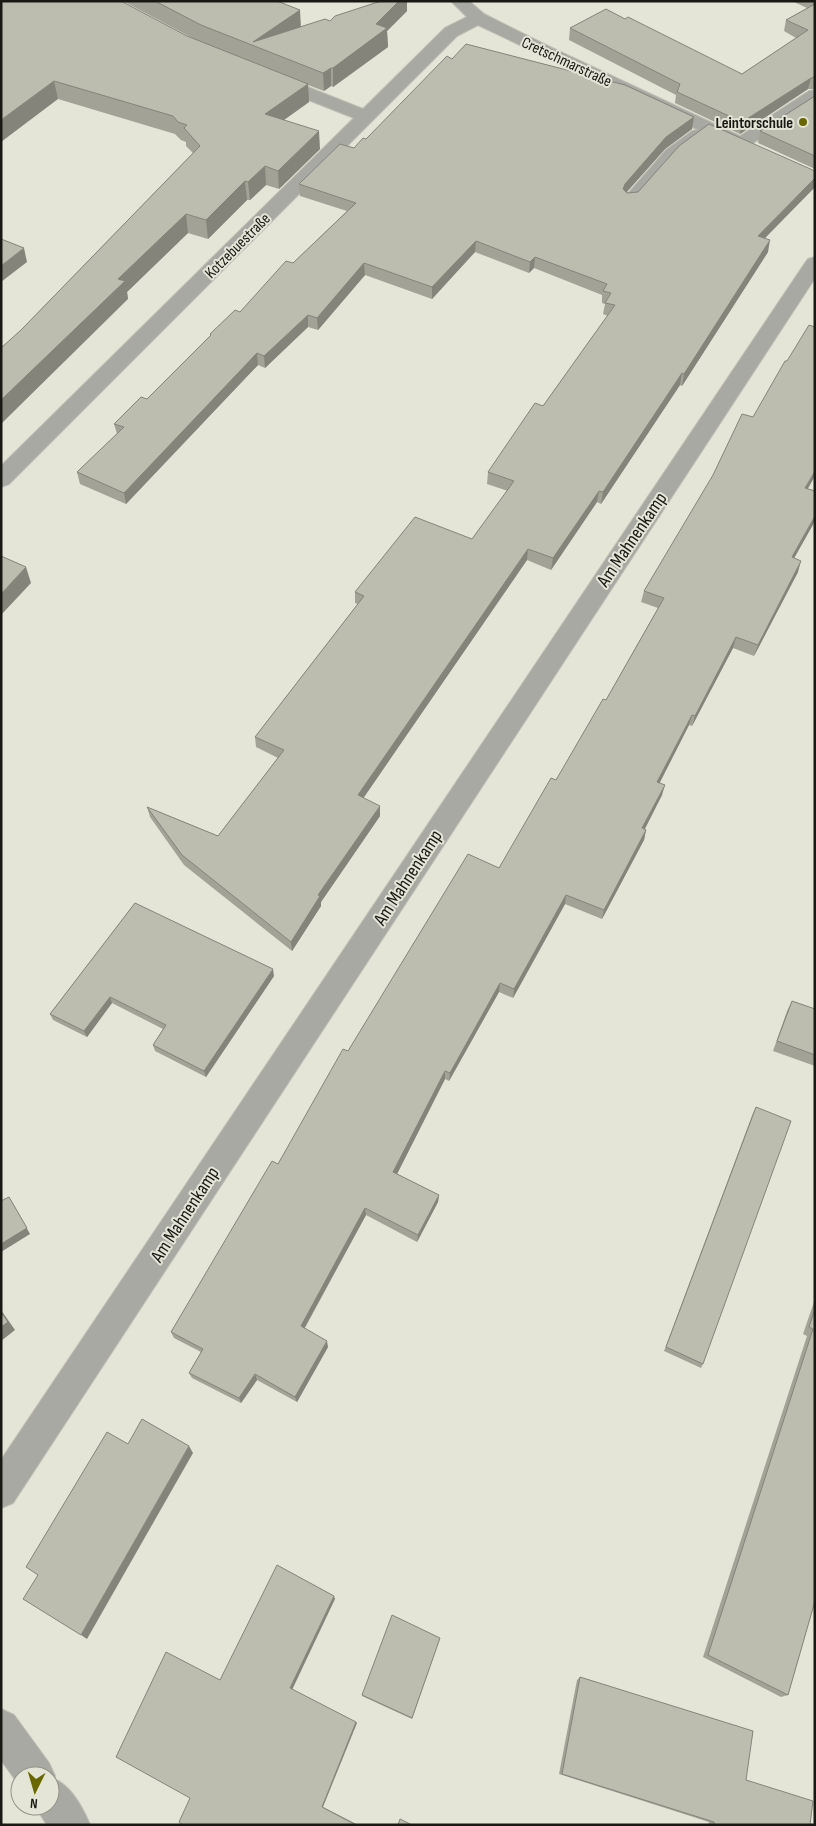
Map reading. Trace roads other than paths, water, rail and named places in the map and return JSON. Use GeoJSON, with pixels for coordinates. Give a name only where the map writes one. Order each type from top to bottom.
{"type":"FeatureCollection","features":[{"type":"Feature","properties":{"kind":"street","name":"Cretschmarstraße"},"geometry":{"type":"LineString","coordinates":[[459,1],[478,18],[757,151]]}},
{"type":"Feature","properties":{"kind":"street","name":"Kotzebuestraße"},"geometry":{"type":"LineString","coordinates":[[1,479],[451,32],[478,18]]}},
{"type":"Feature","properties":{"kind":"street"},"geometry":{"type":"LineString","coordinates":[[259,74],[366,116]]}},
{"type":"Feature","properties":{"kind":"street"},"geometry":{"type":"LineString","coordinates":[[741,143],[815,95]]}},
{"type":"Feature","properties":{"kind":"street","name":"Am Mahnenkamp"},"geometry":{"type":"LineString","coordinates":[[1,1491],[815,263]]}},
{"type":"Feature","properties":{"kind":"street"},"geometry":{"type":"LineString","coordinates":[[1,1728],[29,1766]]}},
{"type":"Feature","properties":{"kind":"street"},"geometry":{"type":"LineString","coordinates":[[60,1810],[71,1825]]}},
{"type":"Feature","properties":{"kind":"lane"},"geometry":{"type":"LineString","coordinates":[[630,200],[671,153],[706,127]]}},
{"type":"Feature","properties":{"kind":"place","name":"Leintorschule"},"geometry":{"type":"Point","coordinates":[803,122]}}]}
